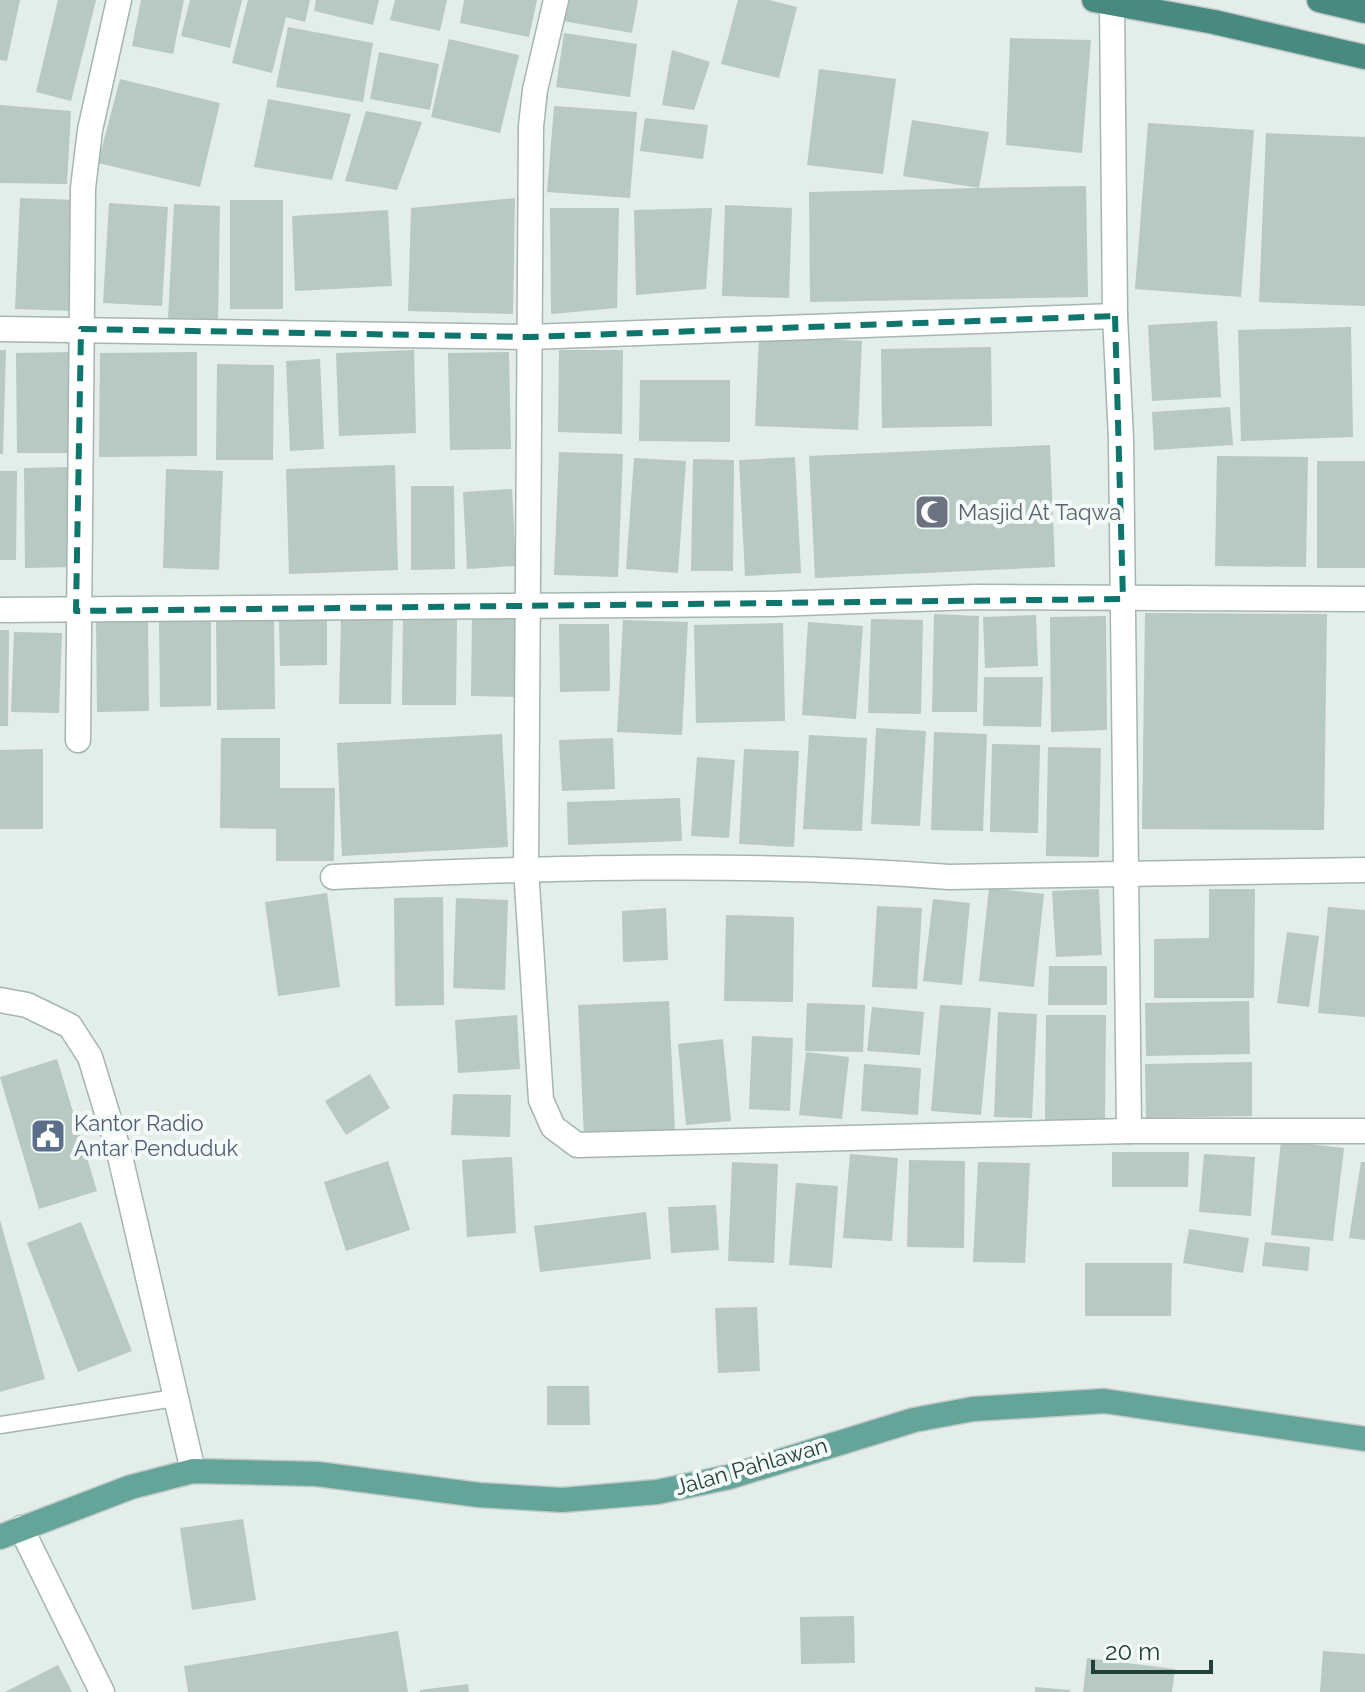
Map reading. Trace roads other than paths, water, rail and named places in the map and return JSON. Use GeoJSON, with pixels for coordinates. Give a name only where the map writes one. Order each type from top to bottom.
{"type":"FeatureCollection","features":[{"type":"Feature","properties":{"kind":"highway"},"geometry":{"type":"LineString","coordinates":[[1319,0],[1365,11]]}},
{"type":"Feature","properties":{"kind":"highway"},"geometry":{"type":"LineString","coordinates":[[1103,2],[1214,22],[1365,57]]}},
{"type":"Feature","properties":{"kind":"main road","name":"Jalan Pahlawan"},"geometry":{"type":"LineString","coordinates":[[10,1532],[131,1487],[193,1471],[317,1474],[479,1495],[562,1500],[657,1492],[729,1477],[914,1420],[973,1409],[1104,1401],[1365,1439]]}},
{"type":"Feature","properties":{"kind":"street"},"geometry":{"type":"LineString","coordinates":[[78,740],[76,611],[83,188],[90,130],[119,0]]}},
{"type":"Feature","properties":{"kind":"street"},"geometry":{"type":"LineString","coordinates":[[556,0],[535,90],[531,126],[526,869],[541,1100],[553,1127],[577,1145],[1129,1131],[1365,1131]]}},
{"type":"Feature","properties":{"kind":"street"},"geometry":{"type":"LineString","coordinates":[[1103,2],[1121,439],[1129,1131]]}},
{"type":"Feature","properties":{"kind":"street"},"geometry":{"type":"LineString","coordinates":[[0,329],[529,337],[1115,316]]}},
{"type":"Feature","properties":{"kind":"street"},"geometry":{"type":"LineString","coordinates":[[0,610],[772,604],[975,597],[1365,599]]}},
{"type":"Feature","properties":{"kind":"street"},"geometry":{"type":"LineString","coordinates":[[333,877],[526,869],[886,872],[949,877],[1356,870]]}},
{"type":"Feature","properties":{"kind":"street"},"geometry":{"type":"LineString","coordinates":[[0,1000],[27,1005],[70,1026],[90,1057],[119,1152],[193,1471]]}},
{"type":"Feature","properties":{"kind":"street"},"geometry":{"type":"LineString","coordinates":[[10,1532],[102,1692]]}},
{"type":"Feature","properties":{"kind":"lane"},"geometry":{"type":"LineString","coordinates":[[0,1425],[175,1398]]}},
{"type":"Feature","properties":{"kind":"place","name":"Masjid At Taqwa"},"geometry":{"type":"Point","coordinates":[932,512]}},
{"type":"Feature","properties":{"kind":"place","name":"Kantor Radio Antar Penduduk"},"geometry":{"type":"Point","coordinates":[48,1136]}}]}
